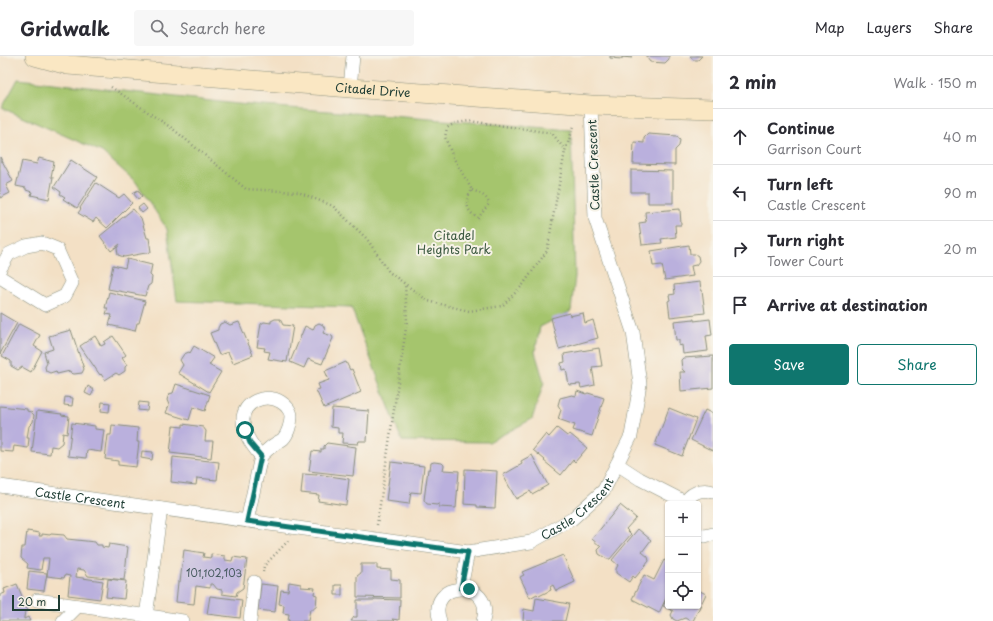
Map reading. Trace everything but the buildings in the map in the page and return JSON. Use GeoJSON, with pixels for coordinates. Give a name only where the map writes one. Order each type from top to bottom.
{"type":"FeatureCollection","features":[{"type":"Feature","properties":{"kind":"street","name":"Citadel Drive"},"geometry":{"type":"LineString","coordinates":[[35,56],[68,65],[350,88],[591,105],[713,109]]}},
{"type":"Feature","properties":{"kind":"street"},"geometry":{"type":"LineString","coordinates":[[350,88],[353,56]]}},
{"type":"Feature","properties":{"kind":"street","name":"Castle Crescent"},"geometry":{"type":"LineString","coordinates":[[0,486],[468,552],[531,542],[572,519],[604,490],[631,436],[640,384],[633,332],[595,218],[591,105]]}},
{"type":"Feature","properties":{"kind":"street"},"geometry":{"type":"LineString","coordinates":[[0,269],[9,254],[26,246],[42,243],[57,249],[72,283],[65,296],[45,305],[0,277]]}},
{"type":"Feature","properties":{"kind":"street"},"geometry":{"type":"LineString","coordinates":[[247,521],[261,456]]}},
{"type":"Feature","properties":{"kind":"street"},"geometry":{"type":"LineString","coordinates":[[617,464],[640,479],[681,501]]}},
{"type":"Feature","properties":{"kind":"street"},"geometry":{"type":"LineString","coordinates":[[686,501],[689,496],[695,492],[713,492]]}},
{"type":"Feature","properties":{"kind":"street"},"geometry":{"type":"LineString","coordinates":[[146,616],[161,509]]}},
{"type":"Feature","properties":{"kind":"street"},"geometry":{"type":"LineString","coordinates":[[701,535],[713,534]]}},
{"type":"Feature","properties":{"kind":"street"},"geometry":{"type":"LineString","coordinates":[[461,588],[468,552]]}},
{"type":"Feature","properties":{"kind":"street"},"geometry":{"type":"LineString","coordinates":[[250,621],[254,582]]}},
{"type":"Feature","properties":{"kind":"street"},"geometry":{"type":"LineString","coordinates":[[440,621],[438,605],[442,598],[453,589],[461,588],[469,589],[476,593],[481,599],[484,607],[483,621]]}},
{"type":"Feature","properties":{"kind":"street"},"geometry":{"type":"LineString","coordinates":[[37,600],[183,621]]}},
{"type":"Feature","properties":{"kind":"street"},"geometry":{"type":"LineString","coordinates":[[63,621],[78,606]]}},
{"type":"Feature","properties":{"kind":"path"},"geometry":{"type":"LineString","coordinates":[[109,85],[173,129],[246,189],[298,192],[333,206],[366,239],[389,272],[428,301],[469,311],[502,306],[522,286],[547,251],[565,151],[574,126]]}},
{"type":"Feature","properties":{"kind":"path"},"geometry":{"type":"LineString","coordinates":[[472,190],[467,197],[467,205],[474,216],[478,218],[483,214],[489,204],[488,200],[482,194],[472,190],[453,157],[445,137],[447,128],[455,123],[470,121],[552,133],[565,151]]}},
{"type":"Feature","properties":{"kind":"path"},"geometry":{"type":"LineString","coordinates":[[375,539],[407,321],[405,284]]}},
{"type":"Feature","properties":{"kind":"path"},"geometry":{"type":"LineString","coordinates":[[264,566],[288,541]]}},
{"type":"Feature","properties":{"kind":"green space","name":"Citadel Heights Park"},"geometry":{"type":"Polygon","coordinates":[[[18,79],[238,104],[571,130],[575,276],[571,311],[540,327],[535,352],[544,382],[532,419],[489,442],[402,441],[351,307],[177,301],[167,229],[136,182],[102,152],[2,108],[18,79]]]}},
{"type":"Feature","properties":{"kind":"route"},"geometry":{"type":"LineString","coordinates":[[245,430],[250,443],[261,456],[247,521],[468,552],[461,588],[469,589]]}}]}
